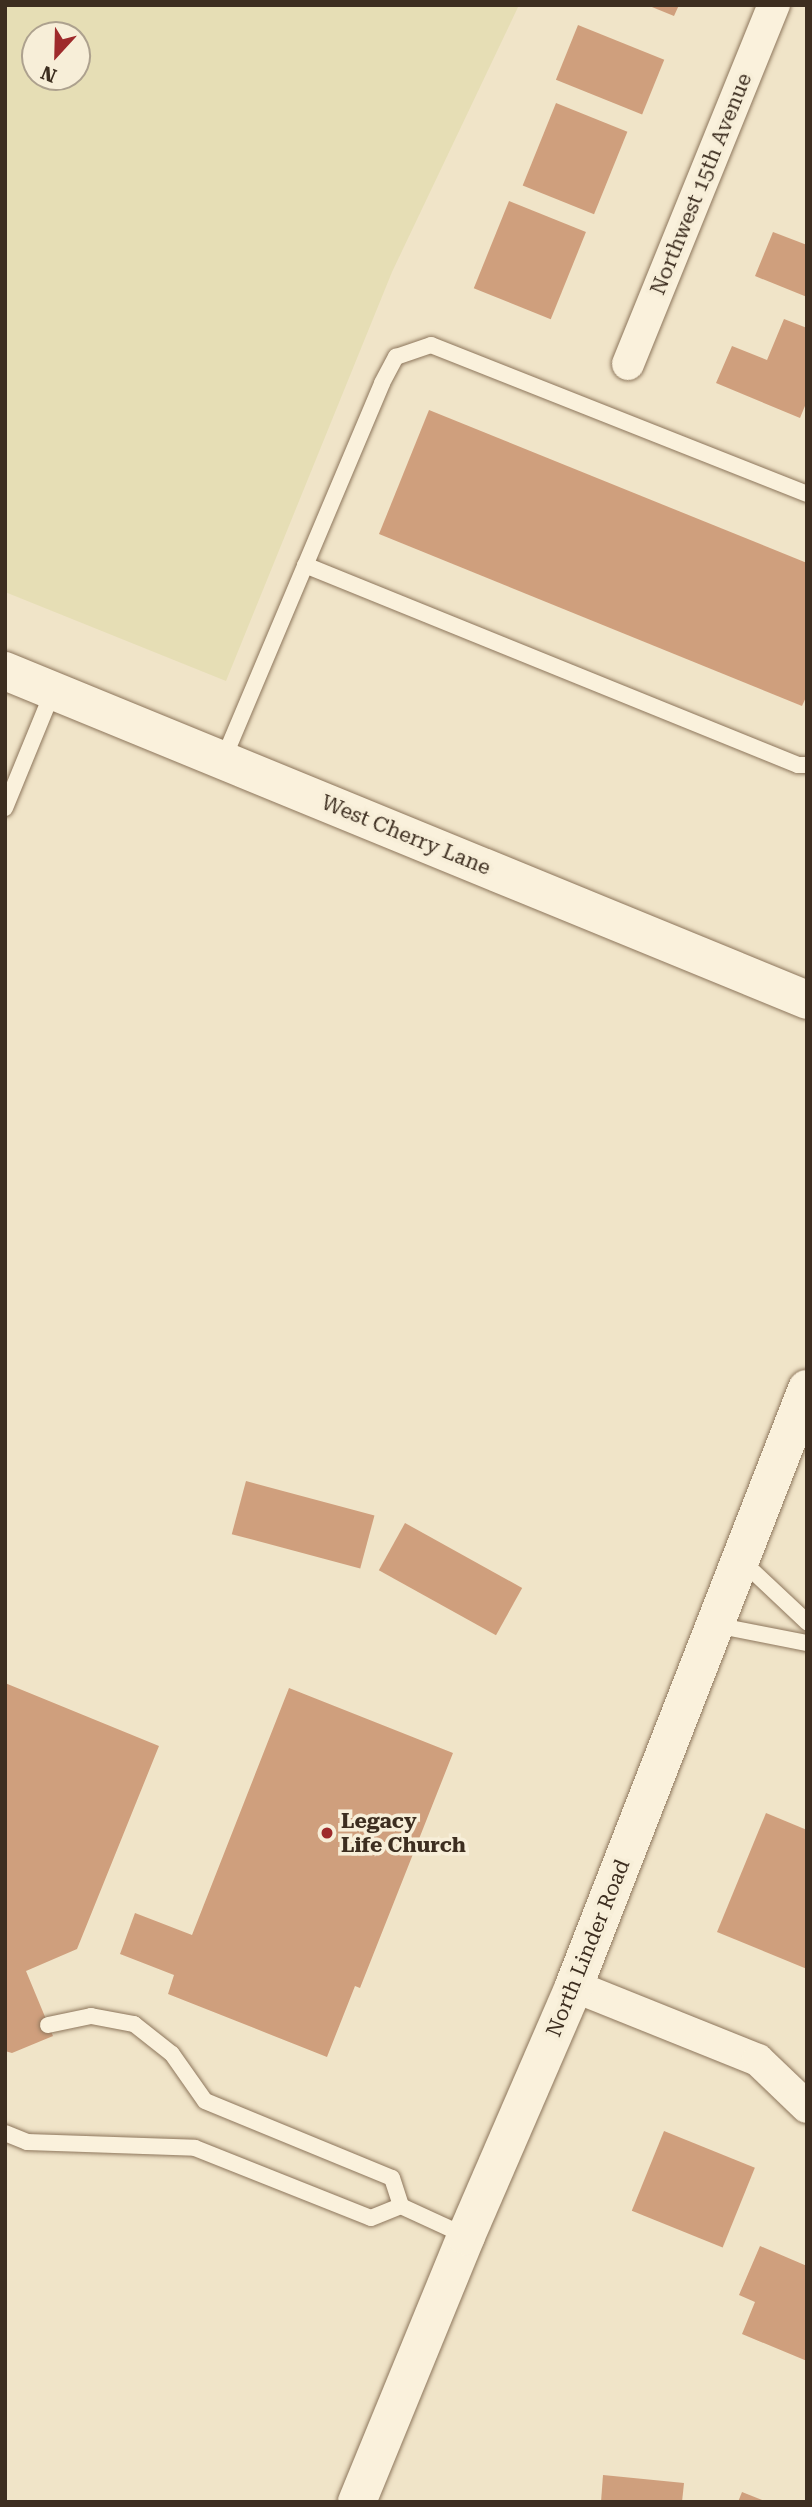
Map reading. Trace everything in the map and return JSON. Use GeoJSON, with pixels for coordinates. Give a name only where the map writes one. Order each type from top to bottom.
{"type":"FeatureCollection","features":[{"type":"Feature","properties":{"kind":"main road","name":"West Cherry Lane"},"geometry":{"type":"LineString","coordinates":[[5,671],[807,1000]]}},
{"type":"Feature","properties":{"kind":"main road","name":"North Linder Road"},"geometry":{"type":"LineString","coordinates":[[357,2502],[466,2236],[574,1986],[807,1389]]}},
{"type":"Feature","properties":{"kind":"street","name":"Northwest 15th Avenue"},"geometry":{"type":"LineString","coordinates":[[628,363],[774,5]]}},
{"type":"Feature","properties":{"kind":"street"},"geometry":{"type":"LineString","coordinates":[[574,1986],[758,2060],[807,2107]]}},
{"type":"Feature","properties":{"kind":"lane"},"geometry":{"type":"LineString","coordinates":[[223,760],[382,383],[396,357],[431,345],[807,494]]}},
{"type":"Feature","properties":{"kind":"lane"},"geometry":{"type":"LineString","coordinates":[[305,565],[798,765],[807,765]]}},
{"type":"Feature","properties":{"kind":"lane"},"geometry":{"type":"LineString","coordinates":[[5,808],[53,691]]}},
{"type":"Feature","properties":{"kind":"lane"},"geometry":{"type":"LineString","coordinates":[[741,1560],[807,1622]]}},
{"type":"Feature","properties":{"kind":"lane"},"geometry":{"type":"LineString","coordinates":[[715,1625],[807,1643]]}},
{"type":"Feature","properties":{"kind":"lane"},"geometry":{"type":"LineString","coordinates":[[48,2025],[91,2016],[134,2024],[172,2054],[205,2101],[392,2178],[401,2206]]}},
{"type":"Feature","properties":{"kind":"lane"},"geometry":{"type":"LineString","coordinates":[[5,2133],[27,2142],[195,2148],[371,2218],[401,2206],[466,2236]]}},
{"type":"Feature","properties":{"kind":"shaded area"},"geometry":{"type":"Polygon","coordinates":[[[5,5],[519,5],[392,272],[226,681],[5,592],[5,5]]]}},
{"type":"Feature","properties":{"kind":"building"},"geometry":{"type":"Polygon","coordinates":[[[647,5],[679,5],[674,16],[647,5]]]}},
{"type":"Feature","properties":{"kind":"building"},"geometry":{"type":"Polygon","coordinates":[[[578,25],[664,60],[642,115],[556,80],[578,25]]]}},
{"type":"Feature","properties":{"kind":"building"},"geometry":{"type":"Polygon","coordinates":[[[556,103],[627,132],[594,214],[523,186],[556,103]]]}},
{"type":"Feature","properties":{"kind":"building"},"geometry":{"type":"Polygon","coordinates":[[[509,201],[586,232],[551,319],[474,288],[509,201]]]}},
{"type":"Feature","properties":{"kind":"building"},"geometry":{"type":"Polygon","coordinates":[[[773,232],[807,245],[807,297],[755,276],[773,232]]]}},
{"type":"Feature","properties":{"kind":"building"},"geometry":{"type":"Polygon","coordinates":[[[784,319],[807,328],[807,401],[800,418],[716,383],[732,346],[767,360],[784,319]]]}},
{"type":"Feature","properties":{"kind":"building"},"geometry":{"type":"Polygon","coordinates":[[[429,410],[807,563],[807,695],[802,706],[379,534],[429,410]]]}},
{"type":"Feature","properties":{"kind":"building"},"geometry":{"type":"Polygon","coordinates":[[[246,1481],[374,1515],[360,1569],[232,1534],[246,1481]]]}},
{"type":"Feature","properties":{"kind":"building"},"geometry":{"type":"Polygon","coordinates":[[[405,1523],[522,1588],[496,1635],[379,1570],[405,1523]]]}},
{"type":"Feature","properties":{"kind":"building"},"geometry":{"type":"Polygon","coordinates":[[[5,1683],[159,1746],[77,1949],[26,1971],[53,2036],[12,2053],[5,2051],[5,1683]]]}},
{"type":"Feature","properties":{"kind":"building","name":"Legacy Life Church"},"geometry":{"type":"Polygon","coordinates":[[[289,1688],[453,1753],[360,1988],[355,1986],[327,2057],[168,1994],[174,1975],[120,1954],[135,1913],[192,1935],[289,1688]]]}},
{"type":"Feature","properties":{"kind":"building"},"geometry":{"type":"Polygon","coordinates":[[[766,1813],[807,1830],[807,1969],[717,1932],[766,1813]]]}},
{"type":"Feature","properties":{"kind":"building"},"geometry":{"type":"Polygon","coordinates":[[[664,2131],[755,2168],[723,2247],[632,2211],[664,2131]]]}},
{"type":"Feature","properties":{"kind":"building"},"geometry":{"type":"Polygon","coordinates":[[[760,2246],[807,2266],[807,2361],[742,2334],[755,2302],[739,2295],[760,2246]]]}},
{"type":"Feature","properties":{"kind":"building"},"geometry":{"type":"Polygon","coordinates":[[[603,2475],[684,2483],[682,2502],[601,2502],[603,2475]]]}},
{"type":"Feature","properties":{"kind":"building"},"geometry":{"type":"Polygon","coordinates":[[[742,2492],[767,2502],[738,2502],[742,2492]]]}},
{"type":"Feature","properties":{"kind":"place","name":"Legacy Life Church"},"geometry":{"type":"Point","coordinates":[327,1833]}}]}
